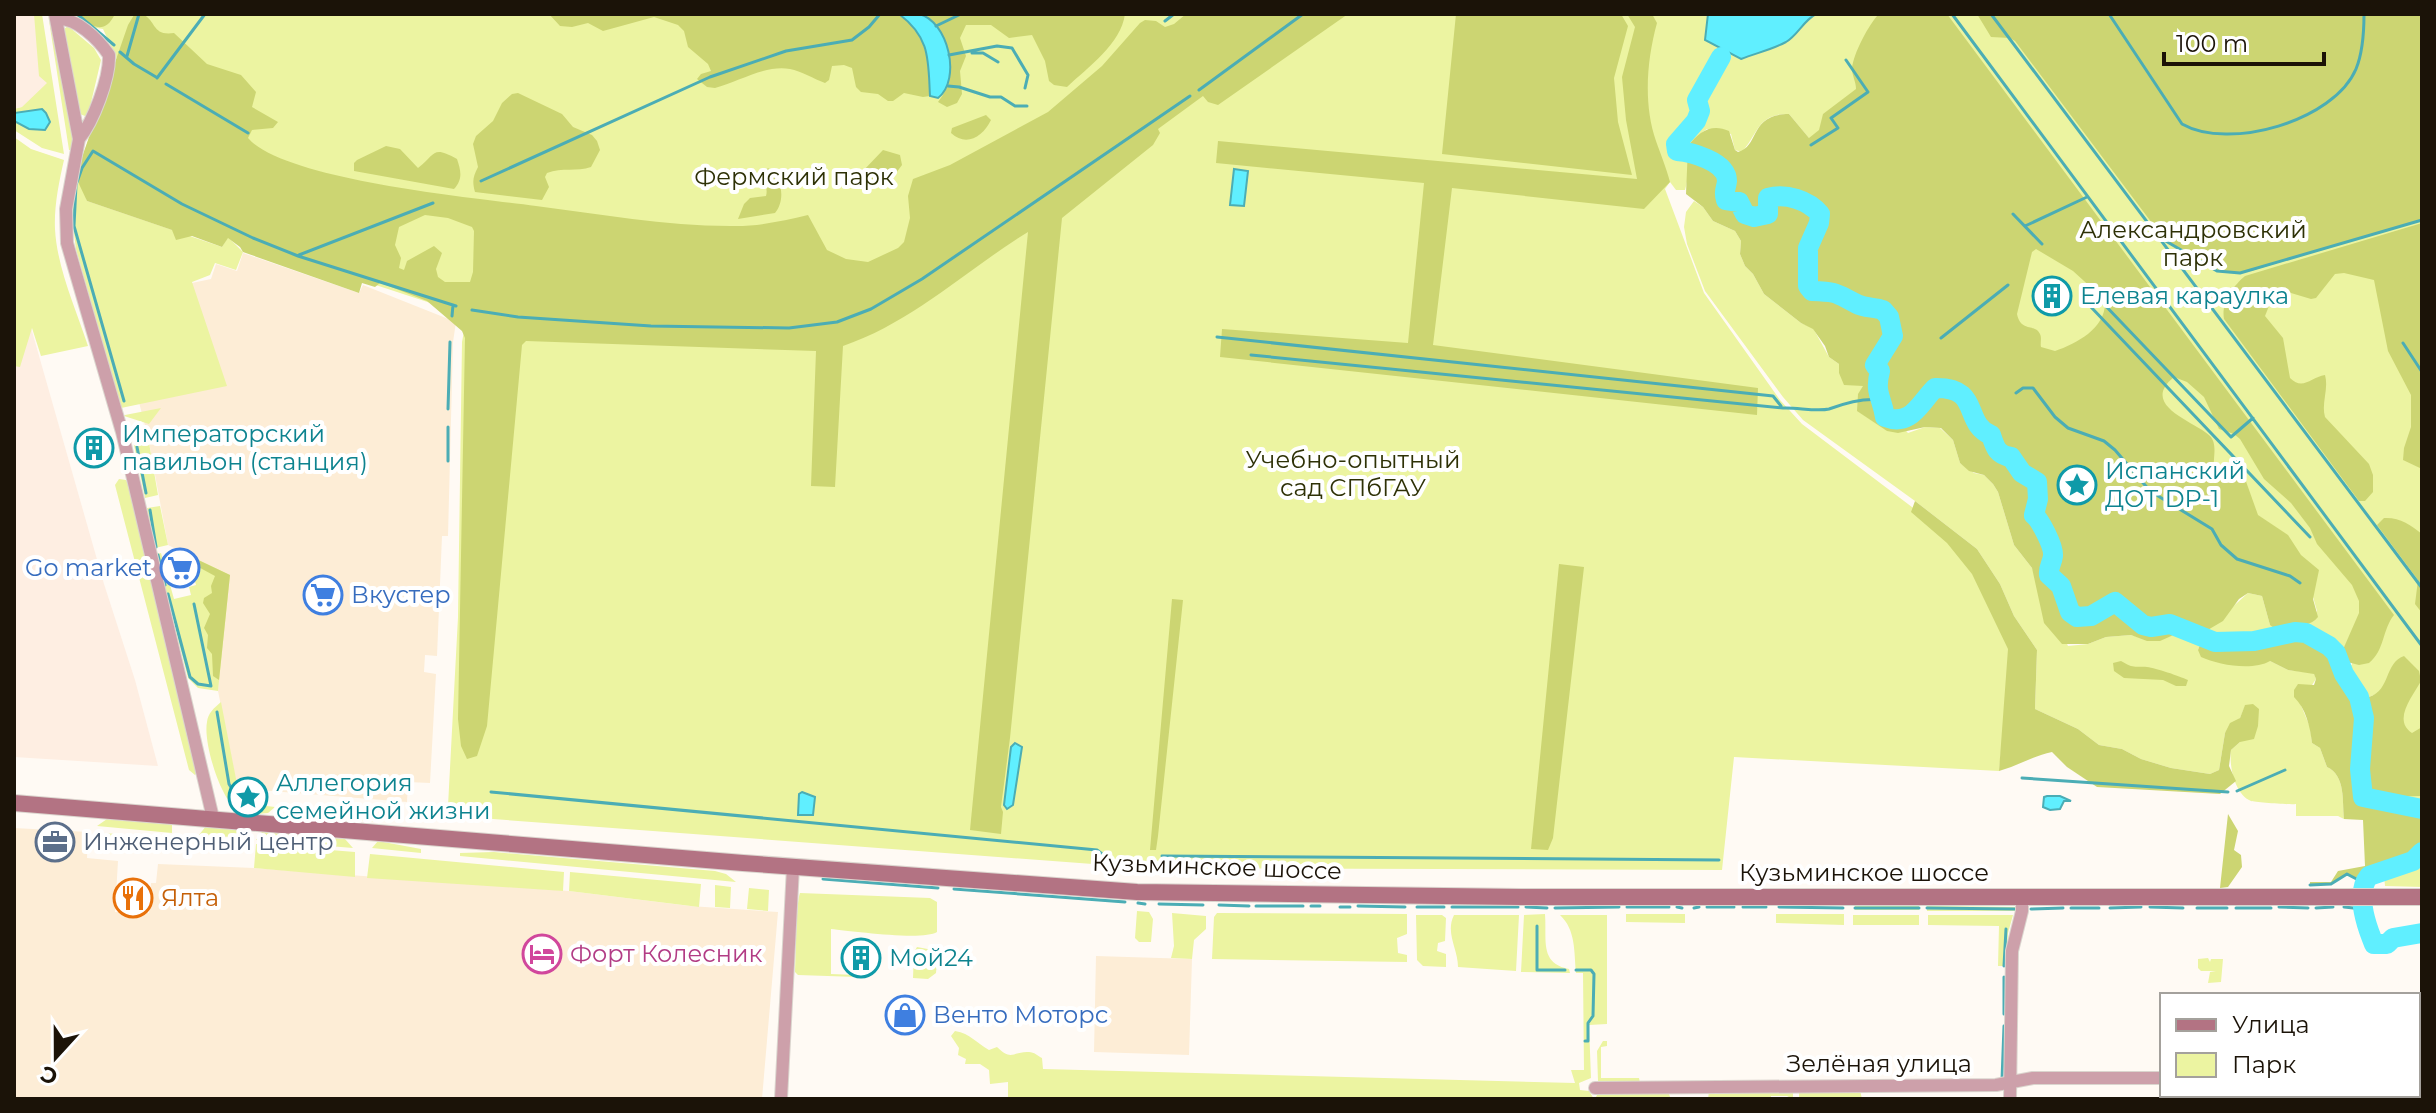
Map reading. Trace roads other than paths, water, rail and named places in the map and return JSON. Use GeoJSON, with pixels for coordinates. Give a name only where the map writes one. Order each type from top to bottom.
{"type":"FeatureCollection","features":[{"type":"Feature","properties":{"kind":"main road","name":"Кузьминское шоссе"},"geometry":{"type":"LineString","coordinates":[[14,803],[1137,892],[2022,898],[2422,897]]}},
{"type":"Feature","properties":{"kind":"street"},"geometry":{"type":"LineString","coordinates":[[79,139],[93,117],[109,55],[103,46],[71,20],[56,16],[79,139],[66,209],[67,243],[122,432],[213,818]]}},
{"type":"Feature","properties":{"kind":"street"},"geometry":{"type":"LineString","coordinates":[[781,1099],[793,867]]}},
{"type":"Feature","properties":{"kind":"street"},"geometry":{"type":"LineString","coordinates":[[2010,1099],[2012,951],[2022,913],[2022,898]]}},
{"type":"Feature","properties":{"kind":"street","name":"Зелёная улица"},"geometry":{"type":"LineString","coordinates":[[1595,1088],[2010,1084],[2033,1078],[2160,1078]]}},
{"type":"Feature","properties":{"kind":"water"},"geometry":{"type":"Polygon","coordinates":[[[899,14],[919,14],[929,19],[944,39],[950,65],[949,78],[938,98],[930,96],[928,61],[922,41],[899,14]]]}},
{"type":"Feature","properties":{"kind":"water"},"geometry":{"type":"Polygon","coordinates":[[[1708,14],[1816,14],[1786,42],[1741,59],[1705,40],[1708,14]]]}},
{"type":"Feature","properties":{"kind":"water"},"geometry":{"type":"Polygon","coordinates":[[[42,109],[50,122],[45,130],[29,129],[14,121],[14,113],[42,109]]]}},
{"type":"Feature","properties":{"kind":"water"},"geometry":{"type":"Polygon","coordinates":[[[1234,169],[1248,171],[1244,206],[1230,205],[1234,169]]]}},
{"type":"Feature","properties":{"kind":"water"},"geometry":{"type":"Polygon","coordinates":[[[1015,743],[1022,747],[1013,805],[1007,809],[1004,805],[1011,747],[1015,743]]]}},
{"type":"Feature","properties":{"kind":"water"},"geometry":{"type":"Polygon","coordinates":[[[802,792],[815,797],[813,815],[798,815],[799,794],[802,792]]]}},
{"type":"Feature","properties":{"kind":"water"},"geometry":{"type":"Polygon","coordinates":[[[2060,796],[2071,801],[2064,801],[2060,809],[2050,810],[2043,807],[2044,797],[2060,796]]]}},
{"type":"Feature","properties":{"kind":"waterway"},"geometry":{"type":"LineString","coordinates":[[77,14],[114,45]]}},
{"type":"Feature","properties":{"kind":"waterway"},"geometry":{"type":"LineString","coordinates":[[127,56],[139,14]]}},
{"type":"Feature","properties":{"kind":"waterway"},"geometry":{"type":"LineString","coordinates":[[157,78],[205,14]]}},
{"type":"Feature","properties":{"kind":"waterway"},"geometry":{"type":"LineString","coordinates":[[481,181],[710,77],[786,51],[852,40],[880,14]]}},
{"type":"Feature","properties":{"kind":"waterway"},"geometry":{"type":"LineString","coordinates":[[936,26],[961,14]]}},
{"type":"Feature","properties":{"kind":"waterway"},"geometry":{"type":"LineString","coordinates":[[1165,21],[1174,14]]}},
{"type":"Feature","properties":{"kind":"waterway"},"geometry":{"type":"LineString","coordinates":[[1199,90],[1303,14]]}},
{"type":"Feature","properties":{"kind":"waterway"},"geometry":{"type":"LineString","coordinates":[[1952,14],[2422,646]]}},
{"type":"Feature","properties":{"kind":"waterway"},"geometry":{"type":"LineString","coordinates":[[1991,14],[2422,588]]}},
{"type":"Feature","properties":{"kind":"waterway"},"geometry":{"type":"LineString","coordinates":[[2109,14],[2182,124],[2202,132],[2226,134],[2278,126],[2326,103],[2344,87],[2356,69],[2362,49],[2364,14]]}},
{"type":"Feature","properties":{"kind":"waterway"},"geometry":{"type":"LineString","coordinates":[[949,55],[997,46],[1012,48],[1028,75],[1025,88]]}},
{"type":"Feature","properties":{"kind":"waterway"},"geometry":{"type":"LineString","coordinates":[[120,52],[156,77]]}},
{"type":"Feature","properties":{"kind":"waterway"},"geometry":{"type":"LineString","coordinates":[[972,53],[983,53],[998,62]]}},
{"type":"Feature","properties":{"kind":"waterway"},"geometry":{"type":"LineString","coordinates":[[1721,57],[1697,100],[1700,111],[1696,121],[1676,144],[1677,151],[1707,159],[1721,168],[1727,181],[1726,200],[1739,202],[1745,214],[1754,217],[1768,214],[1768,198],[1782,196],[1803,201],[1820,214],[1808,248],[1808,286],[1812,291],[1840,295],[1860,305],[1883,310],[1889,317],[1893,336],[1875,365],[1880,371],[1878,390],[1885,417],[1902,419],[1908,416],[1935,388],[1950,389],[1966,399],[1977,422],[1991,435],[1997,450],[2011,457],[2022,473],[2037,482],[2038,499],[2034,515],[2053,552],[2049,575],[2061,586],[2070,612],[2077,617],[2091,616],[2115,602],[2143,625],[2170,624],[2215,642],[2254,641],[2295,632],[2306,633],[2329,646],[2336,653],[2344,674],[2359,697],[2364,718],[2360,769],[2363,797],[2422,809]]}},
{"type":"Feature","properties":{"kind":"waterway"},"geometry":{"type":"LineString","coordinates":[[1811,145],[1838,128],[1831,118],[1868,92],[1846,60]]}},
{"type":"Feature","properties":{"kind":"waterway"},"geometry":{"type":"LineString","coordinates":[[166,84],[248,133]]}},
{"type":"Feature","properties":{"kind":"waterway"},"geometry":{"type":"LineString","coordinates":[[948,86],[1001,97],[1015,106],[1027,106]]}},
{"type":"Feature","properties":{"kind":"waterway"},"geometry":{"type":"LineString","coordinates":[[472,310],[518,317],[651,326],[789,328],[837,322],[871,309],[922,279],[1190,96]]}},
{"type":"Feature","properties":{"kind":"waterway"},"geometry":{"type":"LineString","coordinates":[[124,401],[74,226],[76,185],[93,151],[182,204],[253,238],[298,256],[456,306]]}},
{"type":"Feature","properties":{"kind":"waterway"},"geometry":{"type":"LineString","coordinates":[[2025,226],[2087,197]]}},
{"type":"Feature","properties":{"kind":"waterway"},"geometry":{"type":"LineString","coordinates":[[299,255],[433,203]]}},
{"type":"Feature","properties":{"kind":"waterway"},"geometry":{"type":"LineString","coordinates":[[2013,214],[2042,244]]}},
{"type":"Feature","properties":{"kind":"waterway"},"geometry":{"type":"LineString","coordinates":[[2164,240],[2217,271],[2240,273],[2422,220]]}},
{"type":"Feature","properties":{"kind":"waterway"},"geometry":{"type":"LineString","coordinates":[[1941,338],[2008,285]]}},
{"type":"Feature","properties":{"kind":"waterway"},"geometry":{"type":"LineString","coordinates":[[2100,300],[2231,437],[2253,418]]}},
{"type":"Feature","properties":{"kind":"waterway"},"geometry":{"type":"LineString","coordinates":[[452,316],[453,305]]}},
{"type":"Feature","properties":{"kind":"waterway"},"geometry":{"type":"LineString","coordinates":[[2090,306],[2310,537]]}},
{"type":"Feature","properties":{"kind":"waterway"},"geometry":{"type":"LineString","coordinates":[[1217,337],[1773,396],[1781,406]]}},
{"type":"Feature","properties":{"kind":"waterway"},"geometry":{"type":"LineString","coordinates":[[448,409],[450,342]]}},
{"type":"Feature","properties":{"kind":"waterway"},"geometry":{"type":"LineString","coordinates":[[2403,343],[2422,372]]}},
{"type":"Feature","properties":{"kind":"waterway"},"geometry":{"type":"LineString","coordinates":[[1251,355],[1783,408],[1824,410],[1860,401],[1879,400]]}},
{"type":"Feature","properties":{"kind":"waterway"},"geometry":{"type":"LineString","coordinates":[[2016,393],[2023,388],[2033,388],[2055,417],[2068,428],[2104,441],[2150,491],[2212,529],[2221,545],[2237,559],[2290,576],[2300,583]]}},
{"type":"Feature","properties":{"kind":"waterway"},"geometry":{"type":"LineString","coordinates":[[448,427],[448,461]]}},
{"type":"Feature","properties":{"kind":"waterway"},"geometry":{"type":"LineString","coordinates":[[137,447],[146,493]]}},
{"type":"Feature","properties":{"kind":"waterway"},"geometry":{"type":"LineString","coordinates":[[150,510],[156,547]]}},
{"type":"Feature","properties":{"kind":"waterway"},"geometry":{"type":"LineString","coordinates":[[158,555],[165,585]]}},
{"type":"Feature","properties":{"kind":"waterway"},"geometry":{"type":"LineString","coordinates":[[168,594],[190,677],[198,684],[211,686],[194,604]]}},
{"type":"Feature","properties":{"kind":"waterway"},"geometry":{"type":"LineString","coordinates":[[217,712],[229,784],[242,806],[255,808]]}},
{"type":"Feature","properties":{"kind":"waterway"},"geometry":{"type":"LineString","coordinates":[[2237,791],[2285,770]]}},
{"type":"Feature","properties":{"kind":"waterway"},"geometry":{"type":"LineString","coordinates":[[2022,778],[2228,792]]}},
{"type":"Feature","properties":{"kind":"waterway"},"geometry":{"type":"LineString","coordinates":[[491,792],[1097,850],[1116,865],[1133,869]]}},
{"type":"Feature","properties":{"kind":"waterway"},"geometry":{"type":"LineString","coordinates":[[2422,852],[2413,861],[2369,876],[2362,900],[2374,944],[2387,944],[2393,938],[2422,933]]}},
{"type":"Feature","properties":{"kind":"waterway"},"geometry":{"type":"LineString","coordinates":[[1162,856],[1719,860]]}},
{"type":"Feature","properties":{"kind":"waterway"},"geometry":{"type":"LineString","coordinates":[[2310,885],[2331,884],[2347,874],[2364,883]]}},
{"type":"Feature","properties":{"kind":"waterway"},"geometry":{"type":"LineString","coordinates":[[823,879],[938,888]]}},
{"type":"Feature","properties":{"kind":"waterway"},"geometry":{"type":"LineString","coordinates":[[954,889],[1125,902]]}},
{"type":"Feature","properties":{"kind":"waterway"},"geometry":{"type":"LineString","coordinates":[[1138,903],[1145,904]]}},
{"type":"Feature","properties":{"kind":"waterway"},"geometry":{"type":"LineString","coordinates":[[1159,904],[1203,905]]}},
{"type":"Feature","properties":{"kind":"waterway"},"geometry":{"type":"LineString","coordinates":[[1219,905],[1249,906]]}},
{"type":"Feature","properties":{"kind":"waterway"},"geometry":{"type":"LineString","coordinates":[[1256,906],[1303,906]]}},
{"type":"Feature","properties":{"kind":"waterway"},"geometry":{"type":"LineString","coordinates":[[1311,906],[1320,906]]}},
{"type":"Feature","properties":{"kind":"waterway"},"geometry":{"type":"LineString","coordinates":[[1358,906],[1405,907]]}},
{"type":"Feature","properties":{"kind":"waterway"},"geometry":{"type":"LineString","coordinates":[[1340,907],[1350,907]]}},
{"type":"Feature","properties":{"kind":"waterway"},"geometry":{"type":"LineString","coordinates":[[1417,907],[1444,907]]}},
{"type":"Feature","properties":{"kind":"waterway"},"geometry":{"type":"LineString","coordinates":[[1452,907],[1518,907]]}},
{"type":"Feature","properties":{"kind":"waterway"},"geometry":{"type":"LineString","coordinates":[[1526,907],[1547,908]]}},
{"type":"Feature","properties":{"kind":"waterway"},"geometry":{"type":"LineString","coordinates":[[1555,908],[1619,907]]}},
{"type":"Feature","properties":{"kind":"waterway"},"geometry":{"type":"LineString","coordinates":[[1627,907],[1669,907]]}},
{"type":"Feature","properties":{"kind":"waterway"},"geometry":{"type":"LineString","coordinates":[[1677,907],[1682,908]]}},
{"type":"Feature","properties":{"kind":"waterway"},"geometry":{"type":"LineString","coordinates":[[1694,908],[1699,907]]}},
{"type":"Feature","properties":{"kind":"waterway"},"geometry":{"type":"LineString","coordinates":[[1707,907],[1734,907]]}},
{"type":"Feature","properties":{"kind":"waterway"},"geometry":{"type":"LineString","coordinates":[[1743,907],[1766,907]]}},
{"type":"Feature","properties":{"kind":"waterway"},"geometry":{"type":"LineString","coordinates":[[1779,907],[1843,908]]}},
{"type":"Feature","properties":{"kind":"waterway"},"geometry":{"type":"LineString","coordinates":[[2110,908],[2141,907]]}},
{"type":"Feature","properties":{"kind":"waterway"},"geometry":{"type":"LineString","coordinates":[[2150,907],[2183,908]]}},
{"type":"Feature","properties":{"kind":"waterway"},"geometry":{"type":"LineString","coordinates":[[2279,907],[2308,908]]}},
{"type":"Feature","properties":{"kind":"waterway"},"geometry":{"type":"LineString","coordinates":[[2316,908],[2333,907]]}},
{"type":"Feature","properties":{"kind":"waterway"},"geometry":{"type":"LineString","coordinates":[[2344,907],[2363,909]]}},
{"type":"Feature","properties":{"kind":"waterway"},"geometry":{"type":"LineString","coordinates":[[1855,908],[1919,908]]}},
{"type":"Feature","properties":{"kind":"waterway"},"geometry":{"type":"LineString","coordinates":[[1927,908],[2015,909]]}},
{"type":"Feature","properties":{"kind":"waterway"},"geometry":{"type":"LineString","coordinates":[[2031,909],[2063,908]]}},
{"type":"Feature","properties":{"kind":"waterway"},"geometry":{"type":"LineString","coordinates":[[2071,908],[2099,908]]}},
{"type":"Feature","properties":{"kind":"waterway"},"geometry":{"type":"LineString","coordinates":[[2197,908],[2227,908]]}},
{"type":"Feature","properties":{"kind":"waterway"},"geometry":{"type":"LineString","coordinates":[[2236,908],[2271,908]]}},
{"type":"Feature","properties":{"kind":"waterway"},"geometry":{"type":"LineString","coordinates":[[1537,926],[1537,970],[1565,970]]}},
{"type":"Feature","properties":{"kind":"waterway"},"geometry":{"type":"LineString","coordinates":[[2004,966],[2006,929]]}},
{"type":"Feature","properties":{"kind":"waterway"},"geometry":{"type":"LineString","coordinates":[[1576,970],[1591,970],[1594,974],[1593,1016],[1588,1023],[1588,1041],[1585,1041]]}},
{"type":"Feature","properties":{"kind":"waterway"},"geometry":{"type":"LineString","coordinates":[[2004,977],[2004,1014]]}},
{"type":"Feature","properties":{"kind":"waterway"},"geometry":{"type":"LineString","coordinates":[[2002,1080],[2004,1026]]}},
{"type":"Feature","properties":{"kind":"place","name":"Елевая караулка"},"geometry":{"type":"Point","coordinates":[2052,296]}},
{"type":"Feature","properties":{"kind":"place","name":"Императорский павильон (станция)"},"geometry":{"type":"Point","coordinates":[94,448]}},
{"type":"Feature","properties":{"kind":"place","name":"Испанский ДОТ DP-1"},"geometry":{"type":"Point","coordinates":[2077,485]}},
{"type":"Feature","properties":{"kind":"place","name":"Go market"},"geometry":{"type":"Point","coordinates":[180,568]}},
{"type":"Feature","properties":{"kind":"place","name":"Вкустер"},"geometry":{"type":"Point","coordinates":[323,595]}},
{"type":"Feature","properties":{"kind":"place","name":"Аллегория семейной жизни"},"geometry":{"type":"Point","coordinates":[248,797]}},
{"type":"Feature","properties":{"kind":"place","name":"Инженерный центр"},"geometry":{"type":"Point","coordinates":[55,842]}},
{"type":"Feature","properties":{"kind":"place","name":"Ялта"},"geometry":{"type":"Point","coordinates":[133,898]}},
{"type":"Feature","properties":{"kind":"place","name":"Форт Колесник"},"geometry":{"type":"Point","coordinates":[542,954]}},
{"type":"Feature","properties":{"kind":"place","name":"Мой24"},"geometry":{"type":"Point","coordinates":[861,958]}},
{"type":"Feature","properties":{"kind":"place","name":"Венто Моторс"},"geometry":{"type":"Point","coordinates":[905,1015]}},
{"type":"Feature","properties":{"kind":"park label","name":"Фермский парк"},"geometry":{"type":"Point","coordinates":[794,177]}},
{"type":"Feature","properties":{"kind":"park label","name":"Александровский парк"},"geometry":{"type":"Point","coordinates":[2193,244]}},
{"type":"Feature","properties":{"kind":"park label","name":"Учебно-опытный сад СПбГАУ"},"geometry":{"type":"Point","coordinates":[1353,474]}}]}
